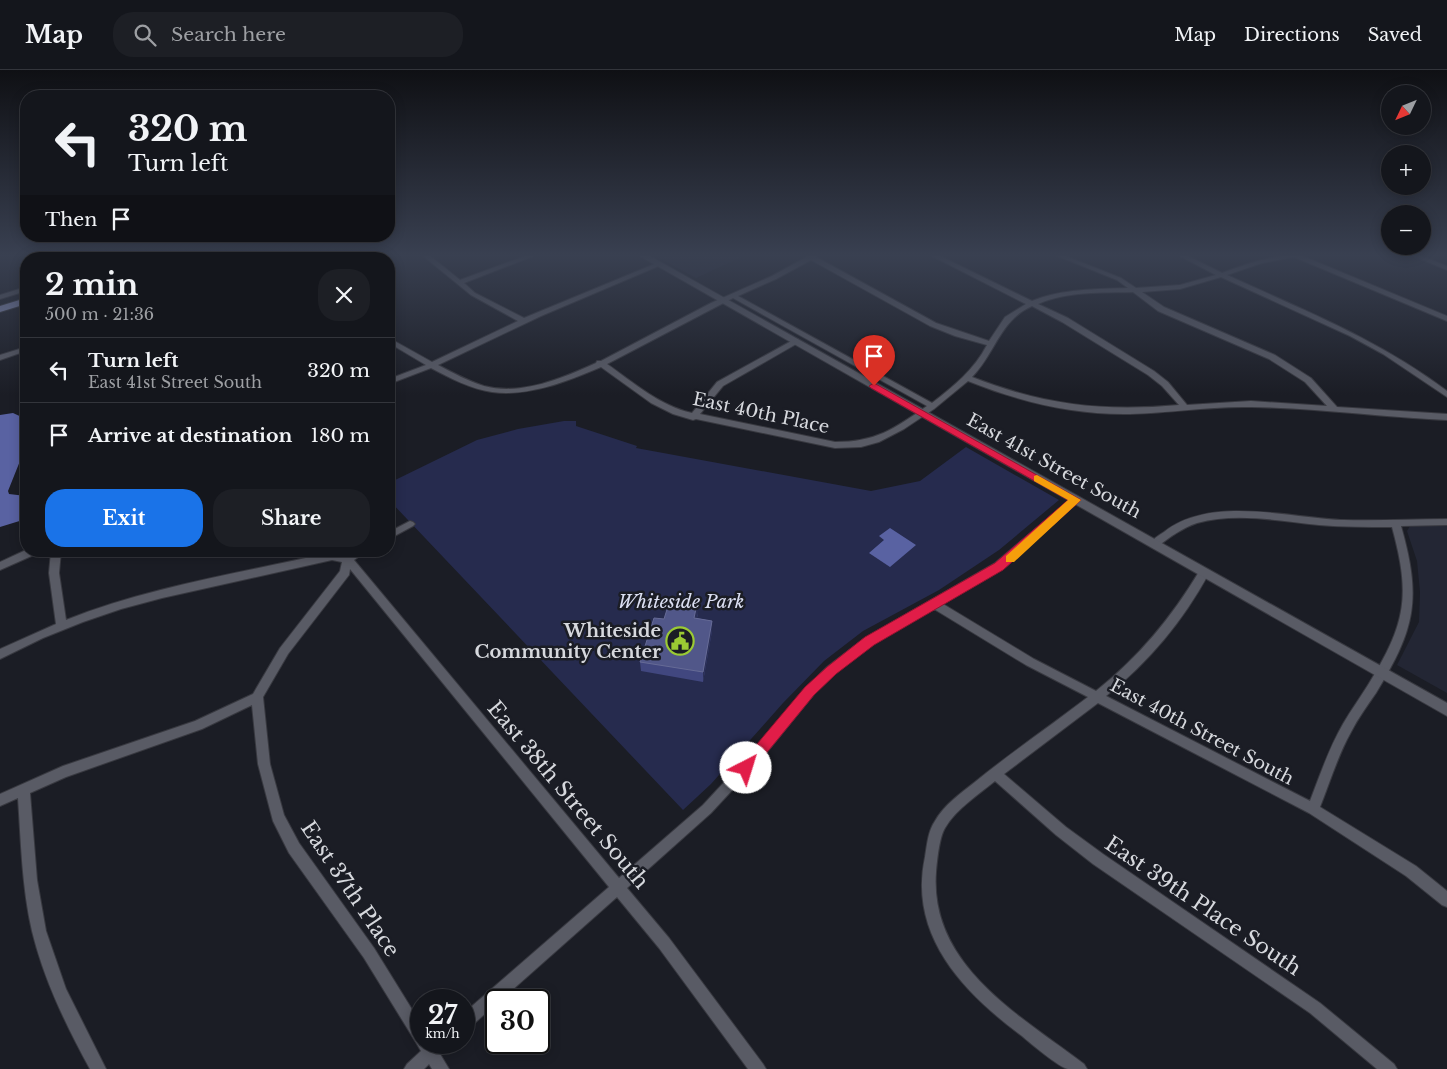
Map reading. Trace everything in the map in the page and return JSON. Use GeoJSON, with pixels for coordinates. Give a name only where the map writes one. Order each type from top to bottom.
{"type":"FeatureCollection","features":[{"type":"Feature","properties":{"kind":"main road","name":"East 41st Street South"},"geometry":{"type":"LineString","coordinates":[[726,302],[1447,710]]}},
{"type":"Feature","properties":{"kind":"main road"},"geometry":{"type":"LineString","coordinates":[[0,309],[20,303]]}},
{"type":"Feature","properties":{"kind":"street"},"geometry":{"type":"LineString","coordinates":[[488,302],[524,320]]}},
{"type":"Feature","properties":{"kind":"street"},"geometry":{"type":"LineString","coordinates":[[395,380],[434,364],[524,320],[568,302]]}},
{"type":"Feature","properties":{"kind":"street"},"geometry":{"type":"LineString","coordinates":[[395,343],[473,385],[504,391],[530,390],[559,382],[600,363],[720,302]]}},
{"type":"Feature","properties":{"kind":"street"},"geometry":{"type":"LineString","coordinates":[[744,302],[932,406]]}},
{"type":"Feature","properties":{"kind":"street"},"geometry":{"type":"LineString","coordinates":[[893,302],[925,321],[959,335],[991,344]]}},
{"type":"Feature","properties":{"kind":"street"},"geometry":{"type":"LineString","coordinates":[[1028,302],[1065,320],[1152,373],[1166,384],[1186,407]]}},
{"type":"Feature","properties":{"kind":"street","name":"East 40th Place"},"geometry":{"type":"LineString","coordinates":[[600,363],[654,401],[676,412],[834,445],[847,445],[874,441],[932,406],[967,378],[991,344],[1006,318],[1031,303],[1037,302]]}},
{"type":"Feature","properties":{"kind":"street"},"geometry":{"type":"LineString","coordinates":[[1151,302],[1161,309],[1272,357],[1308,380],[1334,409]]}},
{"type":"Feature","properties":{"kind":"street"},"geometry":{"type":"LineString","coordinates":[[1279,302],[1367,342],[1417,372],[1447,395]]}},
{"type":"Feature","properties":{"kind":"street"},"geometry":{"type":"LineString","coordinates":[[1405,302],[1447,319]]}},
{"type":"Feature","properties":{"kind":"street"},"geometry":{"type":"LineString","coordinates":[[693,417],[720,384],[795,341]]}},
{"type":"Feature","properties":{"kind":"street"},"geometry":{"type":"LineString","coordinates":[[0,358],[20,351]]}},
{"type":"Feature","properties":{"kind":"street"},"geometry":{"type":"LineString","coordinates":[[967,378],[998,391],[1048,404],[1116,411],[1246,404],[1447,417]]}},
{"type":"Feature","properties":{"kind":"street"},"geometry":{"type":"LineString","coordinates":[[475,1013],[707,809],[734,782],[810,691],[831,670],[869,641],[999,566],[1075,500]]}},
{"type":"Feature","properties":{"kind":"street"},"geometry":{"type":"LineString","coordinates":[[1154,544],[1173,528],[1201,518],[1246,516],[1342,523],[1447,522]]}},
{"type":"Feature","properties":{"kind":"street"},"geometry":{"type":"LineString","coordinates":[[1313,809],[1343,735],[1397,648],[1408,615],[1409,591],[1406,560],[1395,522]]}},
{"type":"Feature","properties":{"kind":"street"},"geometry":{"type":"LineString","coordinates":[[395,533],[410,524]]}},
{"type":"Feature","properties":{"kind":"street"},"geometry":{"type":"LineString","coordinates":[[0,566],[20,557]]}},
{"type":"Feature","properties":{"kind":"street"},"geometry":{"type":"LineString","coordinates":[[55,557],[54,573],[62,624]]}},
{"type":"Feature","properties":{"kind":"street"},"geometry":{"type":"LineString","coordinates":[[0,654],[62,624],[133,600],[327,557]]}},
{"type":"Feature","properties":{"kind":"street"},"geometry":{"type":"LineString","coordinates":[[0,800],[100,759],[198,725],[257,697],[284,651],[345,572],[344,557]]}},
{"type":"Feature","properties":{"kind":"street","name":"East 38th Street South"},"geometry":{"type":"LineString","coordinates":[[346,557],[618,887],[713,1006],[758,1069]]}},
{"type":"Feature","properties":{"kind":"street"},"geometry":{"type":"LineString","coordinates":[[1079,1069],[989,999],[960,970],[940,935],[934,916],[928,882],[928,865],[939,826],[966,796],[1117,681],[1162,636],[1185,606],[1204,573]]}},
{"type":"Feature","properties":{"kind":"street","name":"East 40th Street South"},"geometry":{"type":"LineString","coordinates":[[935,604],[1023,658],[1313,809],[1411,871],[1447,900]]}},
{"type":"Feature","properties":{"kind":"street","name":"East 37th Place"},"geometry":{"type":"LineString","coordinates":[[257,697],[264,764],[278,818],[294,848],[369,953],[410,1020]]}},
{"type":"Feature","properties":{"kind":"street","name":"East 39th Place South"},"geometry":{"type":"LineString","coordinates":[[995,774],[1061,832],[1310,1004],[1389,1069]]}},
{"type":"Feature","properties":{"kind":"street"},"geometry":{"type":"LineString","coordinates":[[24,789],[30,870],[40,929],[64,1004],[98,1069]]}},
{"type":"Feature","properties":{"kind":"street"},"geometry":{"type":"LineString","coordinates":[[412,1069],[425,1054]]}},
{"type":"Feature","properties":{"kind":"street"},"geometry":{"type":"LineString","coordinates":[[435,1054],[441,1069]]}},
{"type":"Feature","properties":{"kind":"shaded area"},"geometry":{"type":"Polygon","coordinates":[[[13,413],[20,416],[20,461],[8,491],[9,494],[20,495],[20,521],[0,527],[0,415],[13,413]]]}},
{"type":"Feature","properties":{"kind":"shaded area"},"geometry":{"type":"Polygon","coordinates":[[[1410,526],[1447,526],[1447,693],[1397,665],[1419,622],[1420,592],[1417,561],[1407,531],[1410,526]]]}},
{"type":"Feature","properties":{"kind":"shaded area"},"geometry":{"type":"Polygon","coordinates":[[[890,528],[916,545],[890,567],[869,553],[884,540],[879,536],[890,528]]]}},
{"type":"Feature","properties":{"kind":"green space","name":"Whiteside Park"},"geometry":{"type":"Polygon","coordinates":[[[564,421],[576,421],[576,426],[637,446],[636,448],[871,491],[920,481],[966,447],[1059,500],[999,550],[939,590],[863,631],[824,661],[783,703],[711,784],[683,810],[395,506],[395,480],[477,440],[518,429],[564,421]]]}},
{"type":"Feature","properties":{"kind":"building","name":"Whiteside Community Center"},"geometry":{"type":"Polygon","coordinates":[[[670,600],[697,604],[694,618],[712,621],[703,672],[640,662],[654,618],[664,619],[670,600]]]}},
{"type":"Feature","properties":{"kind":"slow traffic"},"geometry":{"type":"LineString","coordinates":[[1010,559],[1075,500],[1037,478]]}},
{"type":"Feature","properties":{"kind":"place","name":"Whiteside Community Center"},"geometry":{"type":"Point","coordinates":[680,641]}},
{"type":"Feature","properties":{"kind":"route"},"geometry":{"type":"LineString","coordinates":[[746,768],[786,718],[831,670],[869,641],[969,586],[1015,555],[1075,500],[874,386]]}}]}
